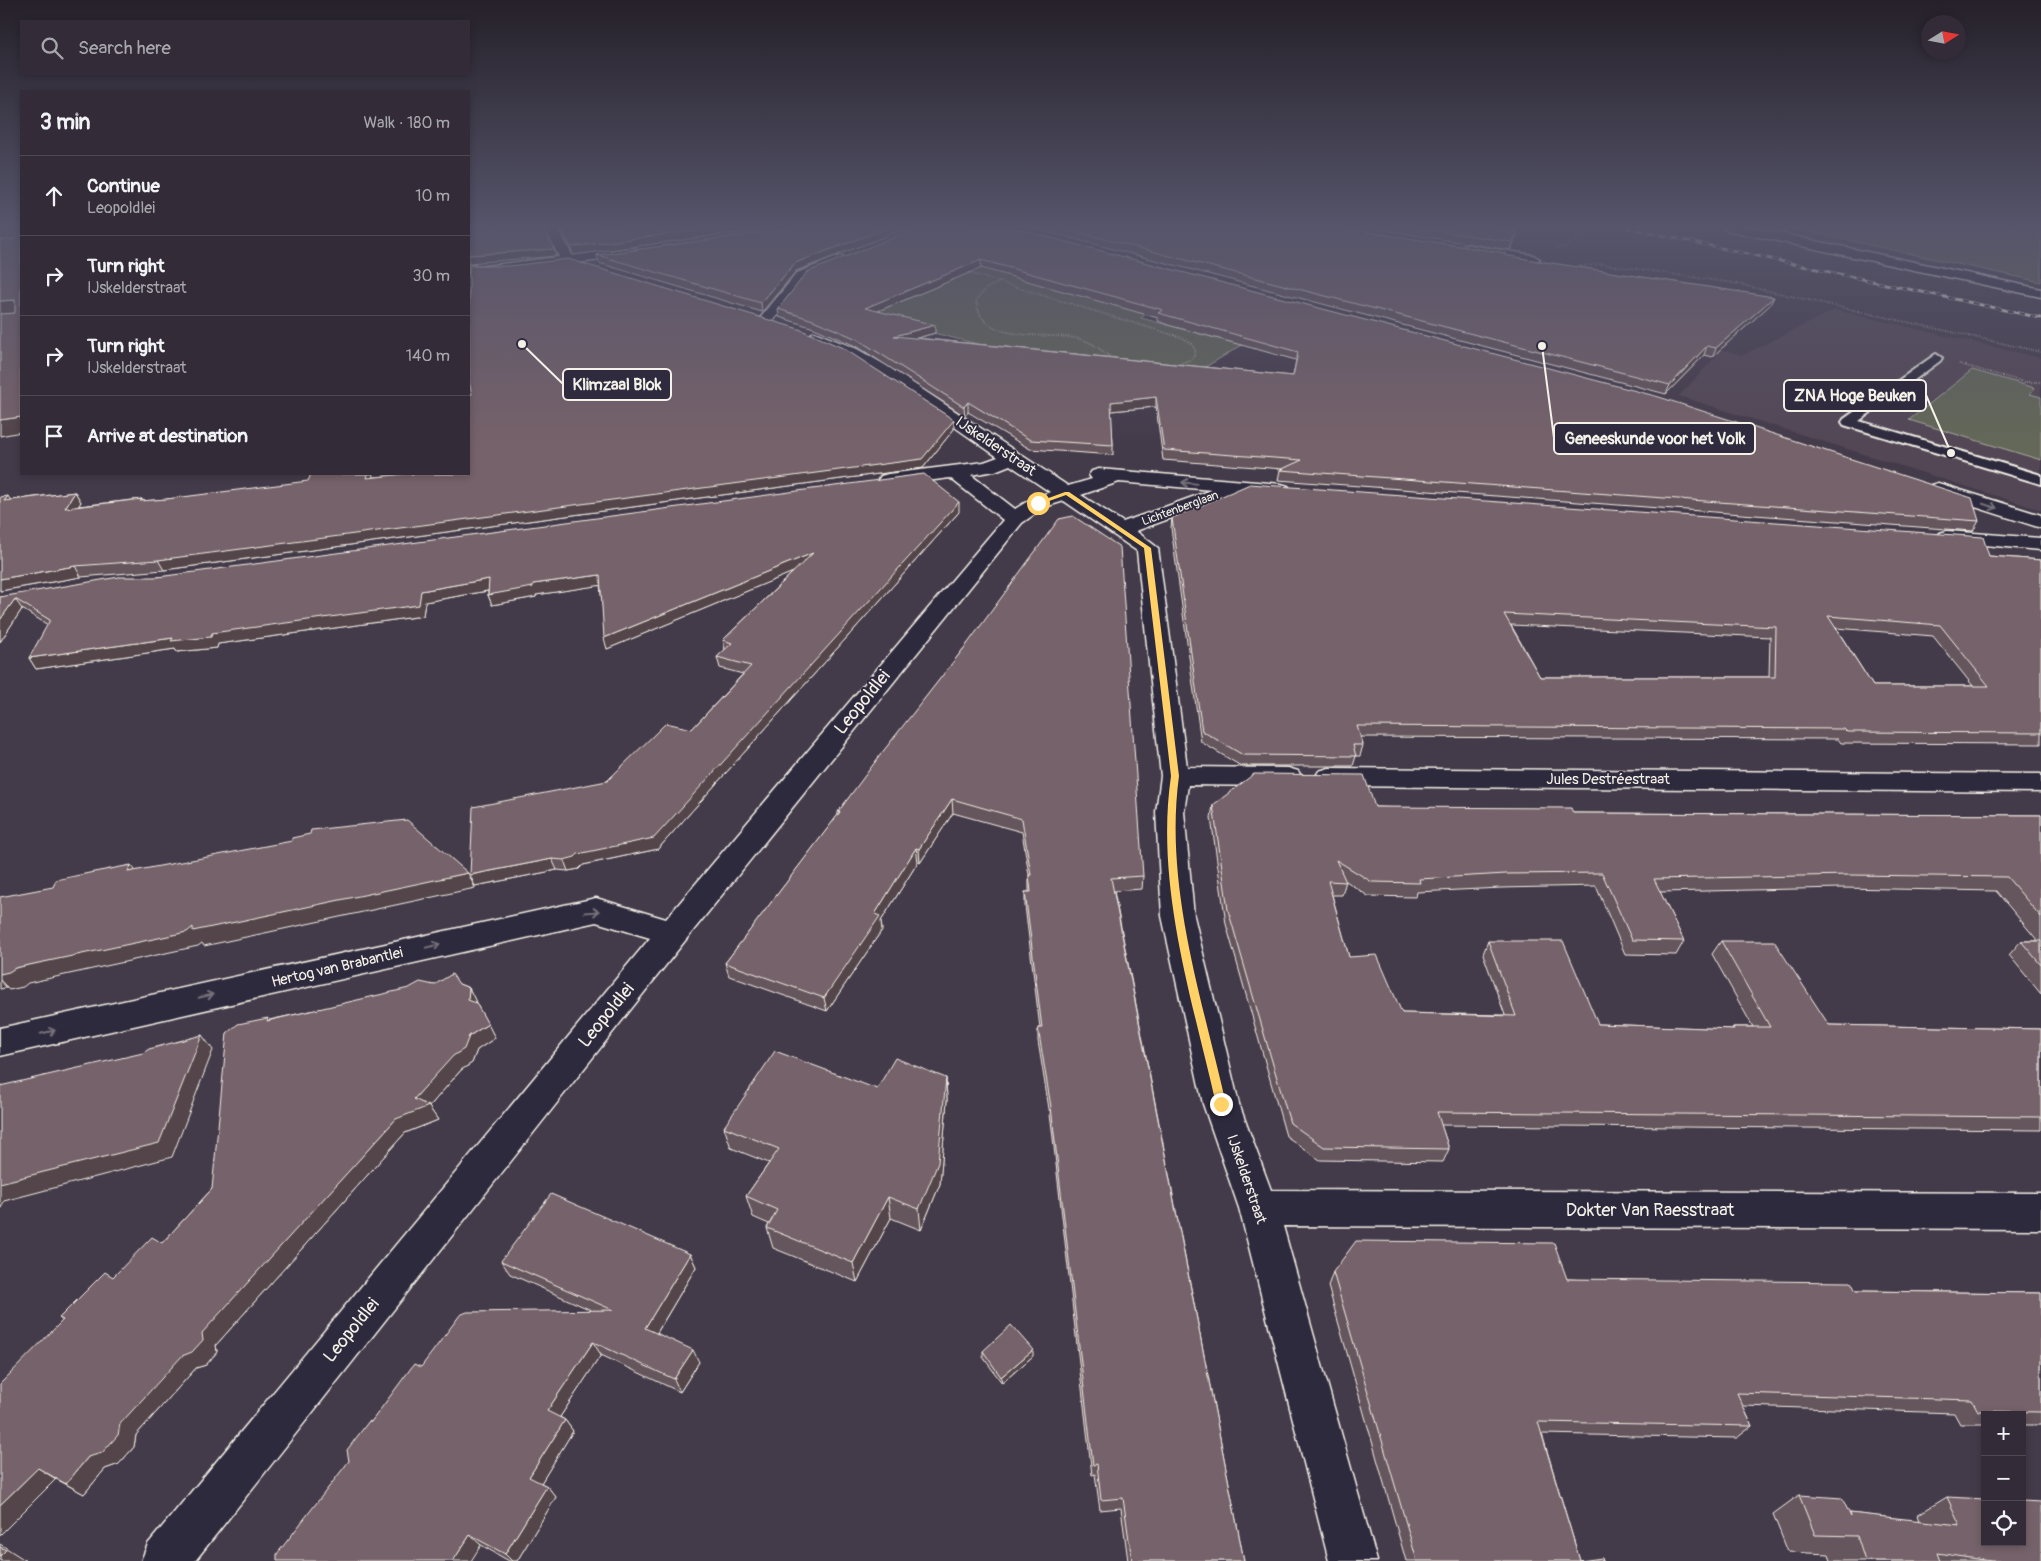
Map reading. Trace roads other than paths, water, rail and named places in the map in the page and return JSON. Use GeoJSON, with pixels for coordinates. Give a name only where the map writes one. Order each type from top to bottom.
{"type":"FeatureCollection","features":[{"type":"Feature","properties":{"kind":"street"},"geometry":{"type":"LineString","coordinates":[[766,320],[783,299]]}},
{"type":"Feature","properties":{"kind":"street"},"geometry":{"type":"LineString","coordinates":[[748,314],[782,325]]}},
{"type":"Feature","properties":{"kind":"street","name":"IJskelderstraat"},"geometry":{"type":"LineString","coordinates":[[799,331],[851,352],[881,370],[1148,548],[1175,776],[1170,812],[1178,916],[1221,1104],[1258,1208],[1353,1561]]}},
{"type":"Feature","properties":{"kind":"street"},"geometry":{"type":"LineString","coordinates":[[865,483],[1023,464]]}},
{"type":"Feature","properties":{"kind":"street","name":"Lichtenberglaan"},"geometry":{"type":"LineString","coordinates":[[1023,464],[1116,477],[1298,491]]}},
{"type":"Feature","properties":{"kind":"street"},"geometry":{"type":"LineString","coordinates":[[954,471],[1015,519]]}},
{"type":"Feature","properties":{"kind":"street","name":"Lichtenberglaan"},"geometry":{"type":"LineString","coordinates":[[1067,493],[1116,477]]}},
{"type":"Feature","properties":{"kind":"street"},"geometry":{"type":"LineString","coordinates":[[1918,482],[2041,522]]}},
{"type":"Feature","properties":{"kind":"street","name":"Lichtenberglaan"},"geometry":{"type":"LineString","coordinates":[[1121,530],[1240,487]]}},
{"type":"Feature","properties":{"kind":"street","name":"Leopoldlei"},"geometry":{"type":"LineString","coordinates":[[165,1561],[673,933],[1015,519],[1038,503],[1067,493]]}},
{"type":"Feature","properties":{"kind":"street"},"geometry":{"type":"LineString","coordinates":[[1924,536],[2041,544]]}},
{"type":"Feature","properties":{"kind":"street","name":"Jules Destréestraat"},"geometry":{"type":"LineString","coordinates":[[1175,776],[2041,783]]}},
{"type":"Feature","properties":{"kind":"street","name":"Hertog van Brabantlei"},"geometry":{"type":"LineString","coordinates":[[0,1042],[596,910],[673,933]]}},
{"type":"Feature","properties":{"kind":"street","name":"Dokter Van Raesstraat"},"geometry":{"type":"LineString","coordinates":[[1258,1208],[2041,1211]]}},
{"type":"Feature","properties":{"kind":"lane"},"geometry":{"type":"LineString","coordinates":[[1936,358],[1849,422],[2041,480]]}},
{"type":"Feature","properties":{"kind":"railway"},"geometry":{"type":"LineString","coordinates":[[1953,299],[2041,318]]}},
{"type":"Feature","properties":{"kind":"place","name":"Klimzaal Blok"},"geometry":{"type":"Point","coordinates":[522,344]}},
{"type":"Feature","properties":{"kind":"place","name":"Geneeskunde voor het Volk"},"geometry":{"type":"Point","coordinates":[1542,346]}},
{"type":"Feature","properties":{"kind":"place","name":"ZNA Hoge Beuken"},"geometry":{"type":"Point","coordinates":[1951,453]}}]}
